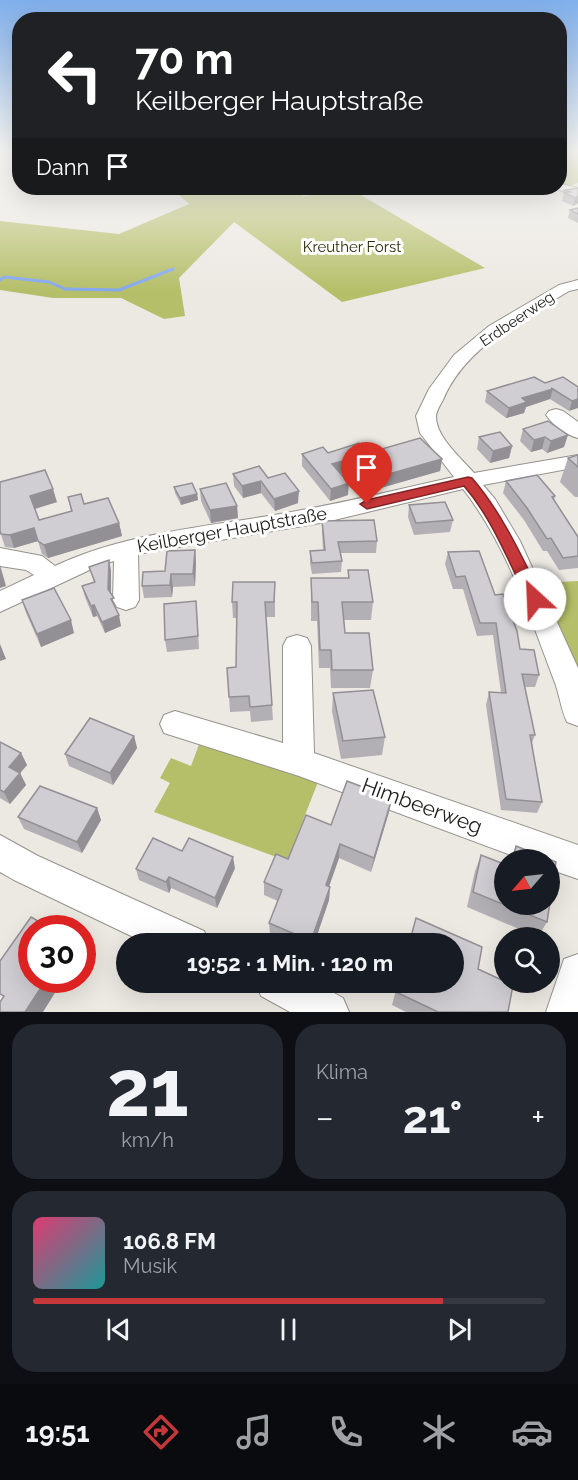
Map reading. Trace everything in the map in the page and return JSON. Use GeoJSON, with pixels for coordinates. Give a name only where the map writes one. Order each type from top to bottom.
{"type":"FeatureCollection","features":[{"type":"Feature","properties":{"kind":"street","name":"Erdbeerweg"},"geometry":{"type":"LineString","coordinates":[[578,284],[564,288],[495,329],[460,359],[438,389],[426,416],[430,434],[487,504],[508,541],[544,619],[573,691],[578,713]]}},
{"type":"Feature","properties":{"kind":"street"},"geometry":{"type":"LineString","coordinates":[[556,415],[578,432]]}},
{"type":"Feature","properties":{"kind":"street","name":"Keilberger Hauptstraße"},"geometry":{"type":"LineString","coordinates":[[0,602],[89,560],[126,549],[326,514],[468,481],[578,461]]}},
{"type":"Feature","properties":{"kind":"street"},"geometry":{"type":"LineString","coordinates":[[126,549],[126,600]]}},
{"type":"Feature","properties":{"kind":"street"},"geometry":{"type":"LineString","coordinates":[[0,557],[33,562],[53,577]]}},
{"type":"Feature","properties":{"kind":"street"},"geometry":{"type":"LineString","coordinates":[[297,645],[300,762]]}},
{"type":"Feature","properties":{"kind":"street","name":"Himbeerweg"},"geometry":{"type":"LineString","coordinates":[[175,724],[300,762],[578,862]]}},
{"type":"Feature","properties":{"kind":"street"},"geometry":{"type":"LineString","coordinates":[[0,852],[26,868],[167,933]]}},
{"type":"Feature","properties":{"kind":"street"},"geometry":{"type":"LineString","coordinates":[[566,1012],[578,973]]}},
{"type":"Feature","properties":{"kind":"street"},"geometry":{"type":"LineString","coordinates":[[295,993],[329,1012]]}},
{"type":"Feature","properties":{"kind":"green space","name":"Kreuther Forst"},"geometry":{"type":"Polygon","coordinates":[[[181,197],[365,197],[485,268],[342,302],[234,222],[179,278],[185,316],[164,319],[121,298],[53,298],[0,290],[0,221],[119,234],[189,204],[181,197]]]}},
{"type":"Feature","properties":{"kind":"green space"},"geometry":{"type":"Polygon","coordinates":[[[578,581],[578,673],[540,583],[578,581]]]}},
{"type":"Feature","properties":{"kind":"green space"},"geometry":{"type":"Polygon","coordinates":[[[200,742],[318,782],[287,861],[154,812],[170,783],[160,778],[171,758],[191,766],[200,742]]]}},
{"type":"Feature","properties":{"kind":"building"},"geometry":{"type":"Polygon","coordinates":[[[578,208],[578,214],[570,210],[578,208]]]}},
{"type":"Feature","properties":{"kind":"building"},"geometry":{"type":"Polygon","coordinates":[[[534,377],[545,383],[563,377],[578,387],[578,399],[572,401],[553,389],[522,398],[527,402],[509,408],[487,391],[534,377]]]}},
{"type":"Feature","properties":{"kind":"building"},"geometry":{"type":"Polygon","coordinates":[[[548,421],[568,435],[551,441],[545,437],[534,440],[523,429],[548,421]]]}},
{"type":"Feature","properties":{"kind":"building"},"geometry":{"type":"Polygon","coordinates":[[[500,432],[512,446],[493,451],[479,437],[500,432]]]}},
{"type":"Feature","properties":{"kind":"building"},"geometry":{"type":"Polygon","coordinates":[[[420,438],[442,459],[378,477],[360,456],[332,464],[349,483],[331,489],[302,454],[323,447],[328,453],[359,443],[368,453],[420,438]]]}},
{"type":"Feature","properties":{"kind":"building"},"geometry":{"type":"Polygon","coordinates":[[[578,455],[578,467],[568,458],[578,455]]]}},
{"type":"Feature","properties":{"kind":"building"},"geometry":{"type":"Polygon","coordinates":[[[259,466],[268,478],[285,473],[299,491],[274,499],[261,481],[242,486],[233,474],[259,466]]]}},
{"type":"Feature","properties":{"kind":"building"},"geometry":{"type":"Polygon","coordinates":[[[45,470],[53,489],[30,496],[39,520],[72,511],[68,497],[81,494],[84,504],[108,498],[119,523],[44,545],[38,541],[34,528],[10,535],[1,534],[0,482],[45,470]]]}},
{"type":"Feature","properties":{"kind":"building"},"geometry":{"type":"Polygon","coordinates":[[[537,475],[555,496],[552,497],[578,537],[578,556],[563,558],[551,538],[547,539],[506,481],[537,475]]]}},
{"type":"Feature","properties":{"kind":"building"},"geometry":{"type":"Polygon","coordinates":[[[192,483],[197,494],[180,498],[174,487],[192,483]]]}},
{"type":"Feature","properties":{"kind":"building"},"geometry":{"type":"Polygon","coordinates":[[[226,483],[237,506],[210,510],[200,489],[226,483]]]}},
{"type":"Feature","properties":{"kind":"building"},"geometry":{"type":"Polygon","coordinates":[[[445,502],[453,520],[416,523],[409,505],[445,502]]]}},
{"type":"Feature","properties":{"kind":"building"},"geometry":{"type":"Polygon","coordinates":[[[374,520],[377,541],[338,542],[342,561],[312,563],[310,551],[325,550],[322,521],[374,520]]]}},
{"type":"Feature","properties":{"kind":"building"},"geometry":{"type":"Polygon","coordinates":[[[195,550],[193,574],[171,574],[170,585],[142,586],[143,572],[165,571],[167,551],[195,550]]]}},
{"type":"Feature","properties":{"kind":"building"},"geometry":{"type":"Polygon","coordinates":[[[479,551],[495,595],[503,594],[517,631],[520,649],[534,650],[539,675],[522,674],[535,735],[530,735],[542,802],[506,799],[489,692],[506,693],[496,623],[480,623],[465,576],[456,577],[448,552],[479,551]]]}},
{"type":"Feature","properties":{"kind":"building"},"geometry":{"type":"Polygon","coordinates":[[[109,560],[108,589],[114,598],[111,599],[119,615],[102,622],[94,605],[91,606],[82,586],[95,582],[89,567],[109,560]]]}},
{"type":"Feature","properties":{"kind":"building"},"geometry":{"type":"Polygon","coordinates":[[[348,570],[368,570],[373,602],[342,602],[345,633],[369,633],[373,670],[332,670],[331,650],[320,650],[318,602],[312,602],[311,578],[349,578],[348,570]]]}},
{"type":"Feature","properties":{"kind":"building"},"geometry":{"type":"Polygon","coordinates":[[[233,582],[275,582],[274,602],[265,602],[272,705],[250,707],[249,696],[229,697],[227,668],[236,667],[237,602],[232,602],[233,582]]]}},
{"type":"Feature","properties":{"kind":"building"},"geometry":{"type":"Polygon","coordinates":[[[54,588],[71,620],[37,634],[22,600],[54,588]]]}},
{"type":"Feature","properties":{"kind":"building"},"geometry":{"type":"Polygon","coordinates":[[[196,601],[198,636],[165,640],[164,604],[196,601]]]}},
{"type":"Feature","properties":{"kind":"building"},"geometry":{"type":"Polygon","coordinates":[[[373,690],[385,737],[343,741],[333,693],[373,690]]]}},
{"type":"Feature","properties":{"kind":"building"},"geometry":{"type":"Polygon","coordinates":[[[90,718],[134,736],[110,773],[65,754],[90,718]]]}},
{"type":"Feature","properties":{"kind":"building"},"geometry":{"type":"Polygon","coordinates":[[[0,742],[21,753],[9,767],[20,773],[4,792],[0,790],[0,742]]]}},
{"type":"Feature","properties":{"kind":"building"},"geometry":{"type":"Polygon","coordinates":[[[347,781],[392,798],[374,858],[340,844],[326,885],[330,887],[314,933],[292,933],[269,923],[282,890],[264,882],[276,854],[288,859],[306,815],[331,825],[347,781]]]}},
{"type":"Feature","properties":{"kind":"building"},"geometry":{"type":"Polygon","coordinates":[[[40,786],[97,808],[77,842],[18,817],[40,786]]]}},
{"type":"Feature","properties":{"kind":"building"},"geometry":{"type":"Polygon","coordinates":[[[153,838],[182,851],[189,838],[233,857],[215,898],[169,877],[166,882],[136,869],[153,838]]]}},
{"type":"Feature","properties":{"kind":"building"},"geometry":{"type":"Polygon","coordinates":[[[481,855],[494,860],[494,901],[473,892],[481,855]]]}},
{"type":"Feature","properties":{"kind":"building"},"geometry":{"type":"Polygon","coordinates":[[[530,915],[548,915],[547,922],[530,915]]]}},
{"type":"Feature","properties":{"kind":"building"},"geometry":{"type":"Polygon","coordinates":[[[416,918],[450,933],[412,933],[416,918]]]}},
{"type":"Feature","properties":{"kind":"building"},"geometry":{"type":"Polygon","coordinates":[[[18,935],[18,993],[37,993],[25,1012],[0,1012],[0,1002],[4,996],[0,994],[0,961],[18,935]]]}},
{"type":"Feature","properties":{"kind":"building"},"geometry":{"type":"Polygon","coordinates":[[[464,939],[482,947],[478,969],[494,976],[494,993],[512,993],[508,1012],[438,1012],[398,993],[464,993],[464,939]]]}},
{"type":"Feature","properties":{"kind":"waterway"},"geometry":{"type":"LineString","coordinates":[[0,280],[4,277],[49,282],[65,289],[119,290],[173,269]]}},
{"type":"Feature","properties":{"kind":"route"},"geometry":{"type":"LineString","coordinates":[[367,504],[468,481],[487,504],[508,541],[535,599]]}}]}
